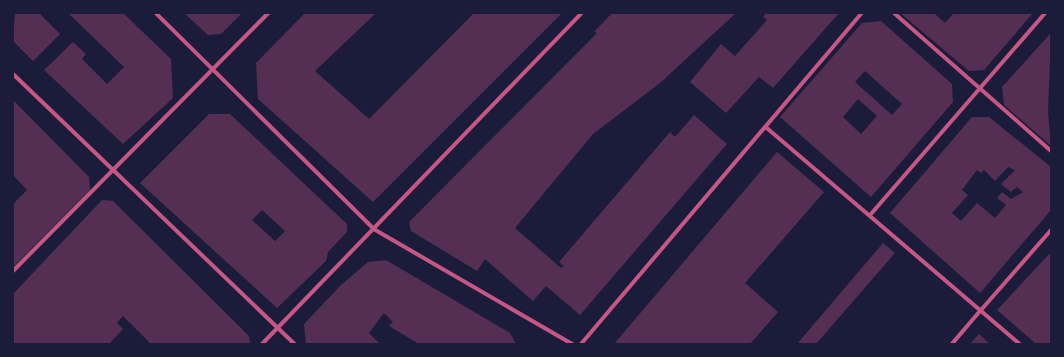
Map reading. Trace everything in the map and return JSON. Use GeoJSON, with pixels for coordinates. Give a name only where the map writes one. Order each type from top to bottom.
{"type":"FeatureCollection","features":[{"type":"Feature","properties":{"kind":"street"},"geometry":{"type":"LineString","coordinates":[[156,13],[374,229],[572,344]]}},
{"type":"Feature","properties":{"kind":"street"},"geometry":{"type":"LineString","coordinates":[[13,270],[268,13]]}},
{"type":"Feature","properties":{"kind":"street"},"geometry":{"type":"LineString","coordinates":[[262,344],[582,13]]}},
{"type":"Feature","properties":{"kind":"street"},"geometry":{"type":"LineString","coordinates":[[581,344],[862,13]]}},
{"type":"Feature","properties":{"kind":"street"},"geometry":{"type":"LineString","coordinates":[[894,13],[1051,151]]}},
{"type":"Feature","properties":{"kind":"street"},"geometry":{"type":"LineString","coordinates":[[871,214],[1045,13]]}},
{"type":"Feature","properties":{"kind":"street"},"geometry":{"type":"LineString","coordinates":[[13,74],[295,344]]}},
{"type":"Feature","properties":{"kind":"street"},"geometry":{"type":"LineString","coordinates":[[766,127],[871,214],[1020,344]]}},
{"type":"Feature","properties":{"kind":"street"},"geometry":{"type":"LineString","coordinates":[[952,344],[1051,230]]}},
{"type":"Feature","properties":{"kind":"building"},"geometry":{"type":"Polygon","coordinates":[[[15,13],[39,13],[60,34],[33,61],[13,41],[15,13]]]}},
{"type":"Feature","properties":{"kind":"building"},"geometry":{"type":"Polygon","coordinates":[[[68,13],[123,13],[171,59],[173,98],[123,144],[44,70],[73,42],[86,54],[82,59],[107,84],[124,67],[68,13]]]}},
{"type":"Feature","properties":{"kind":"building"},"geometry":{"type":"Polygon","coordinates":[[[184,13],[242,13],[221,34],[208,35],[184,13]]]}},
{"type":"Feature","properties":{"kind":"building"},"geometry":{"type":"Polygon","coordinates":[[[305,13],[376,13],[315,71],[369,119],[474,13],[562,13],[373,202],[258,99],[256,63],[305,13]]]}},
{"type":"Feature","properties":{"kind":"building"},"geometry":{"type":"Polygon","coordinates":[[[612,13],[736,13],[660,83],[593,134],[515,228],[561,268],[564,266],[559,262],[670,132],[675,137],[694,115],[727,144],[580,315],[546,286],[533,301],[485,259],[477,271],[411,231],[409,222],[597,33],[594,32],[612,13]]]}},
{"type":"Feature","properties":{"kind":"building"},"geometry":{"type":"Polygon","coordinates":[[[766,13],[839,13],[773,88],[759,77],[726,113],[690,82],[721,44],[735,56],[767,20],[763,17],[766,13]]]}},
{"type":"Feature","properties":{"kind":"building"},"geometry":{"type":"Polygon","coordinates":[[[900,13],[934,13],[945,23],[954,13],[1033,13],[984,70],[969,71],[900,13]]]}},
{"type":"Feature","properties":{"kind":"building"},"geometry":{"type":"Polygon","coordinates":[[[881,21],[952,84],[953,102],[871,197],[780,117],[862,23],[881,21]],[[865,71],[855,82],[892,115],[902,104],[865,71]],[[858,99],[843,117],[861,134],[877,116],[858,99]]]}},
{"type":"Feature","properties":{"kind":"building"},"geometry":{"type":"Polygon","coordinates":[[[1051,33],[1048,112],[1051,146],[1004,105],[1002,87],[1051,33]]]}},
{"type":"Feature","properties":{"kind":"building"},"geometry":{"type":"Polygon","coordinates":[[[13,100],[89,177],[90,190],[13,267],[13,204],[27,190],[13,175],[13,100]]]}},
{"type":"Feature","properties":{"kind":"building"},"geometry":{"type":"Polygon","coordinates":[[[209,114],[230,114],[347,224],[347,232],[328,252],[326,261],[277,308],[140,183],[209,114]],[[262,210],[252,220],[275,241],[285,231],[262,210]]]}},
{"type":"Feature","properties":{"kind":"building"},"geometry":{"type":"Polygon","coordinates":[[[972,117],[989,117],[1051,167],[1051,210],[980,293],[890,213],[972,117]],[[1008,167],[995,181],[984,170],[981,173],[977,170],[962,190],[968,195],[952,213],[961,221],[977,203],[995,218],[1006,205],[997,198],[1002,192],[1011,199],[1023,192],[1017,187],[1011,192],[1001,184],[1015,170],[1008,167]]]}},
{"type":"Feature","properties":{"kind":"building"},"geometry":{"type":"Polygon","coordinates":[[[777,152],[824,192],[745,283],[778,312],[750,344],[614,344],[777,152]]]}},
{"type":"Feature","properties":{"kind":"building"},"geometry":{"type":"Polygon","coordinates":[[[102,200],[113,201],[249,336],[250,344],[151,344],[123,316],[117,323],[123,329],[109,344],[13,344],[13,294],[102,200]]]}},
{"type":"Feature","properties":{"kind":"building"},"geometry":{"type":"Polygon","coordinates":[[[883,243],[895,253],[816,344],[797,344],[883,243]]]}},
{"type":"Feature","properties":{"kind":"building"},"geometry":{"type":"Polygon","coordinates":[[[1051,252],[1051,344],[1036,344],[997,310],[1051,252]]]}},
{"type":"Feature","properties":{"kind":"building"},"geometry":{"type":"Polygon","coordinates":[[[386,260],[510,333],[516,344],[419,344],[389,326],[393,322],[384,313],[369,333],[380,344],[306,344],[304,324],[341,285],[368,262],[386,260]]]}},
{"type":"Feature","properties":{"kind":"building"},"geometry":{"type":"Polygon","coordinates":[[[979,334],[990,344],[970,344],[979,334]]]}}]}
